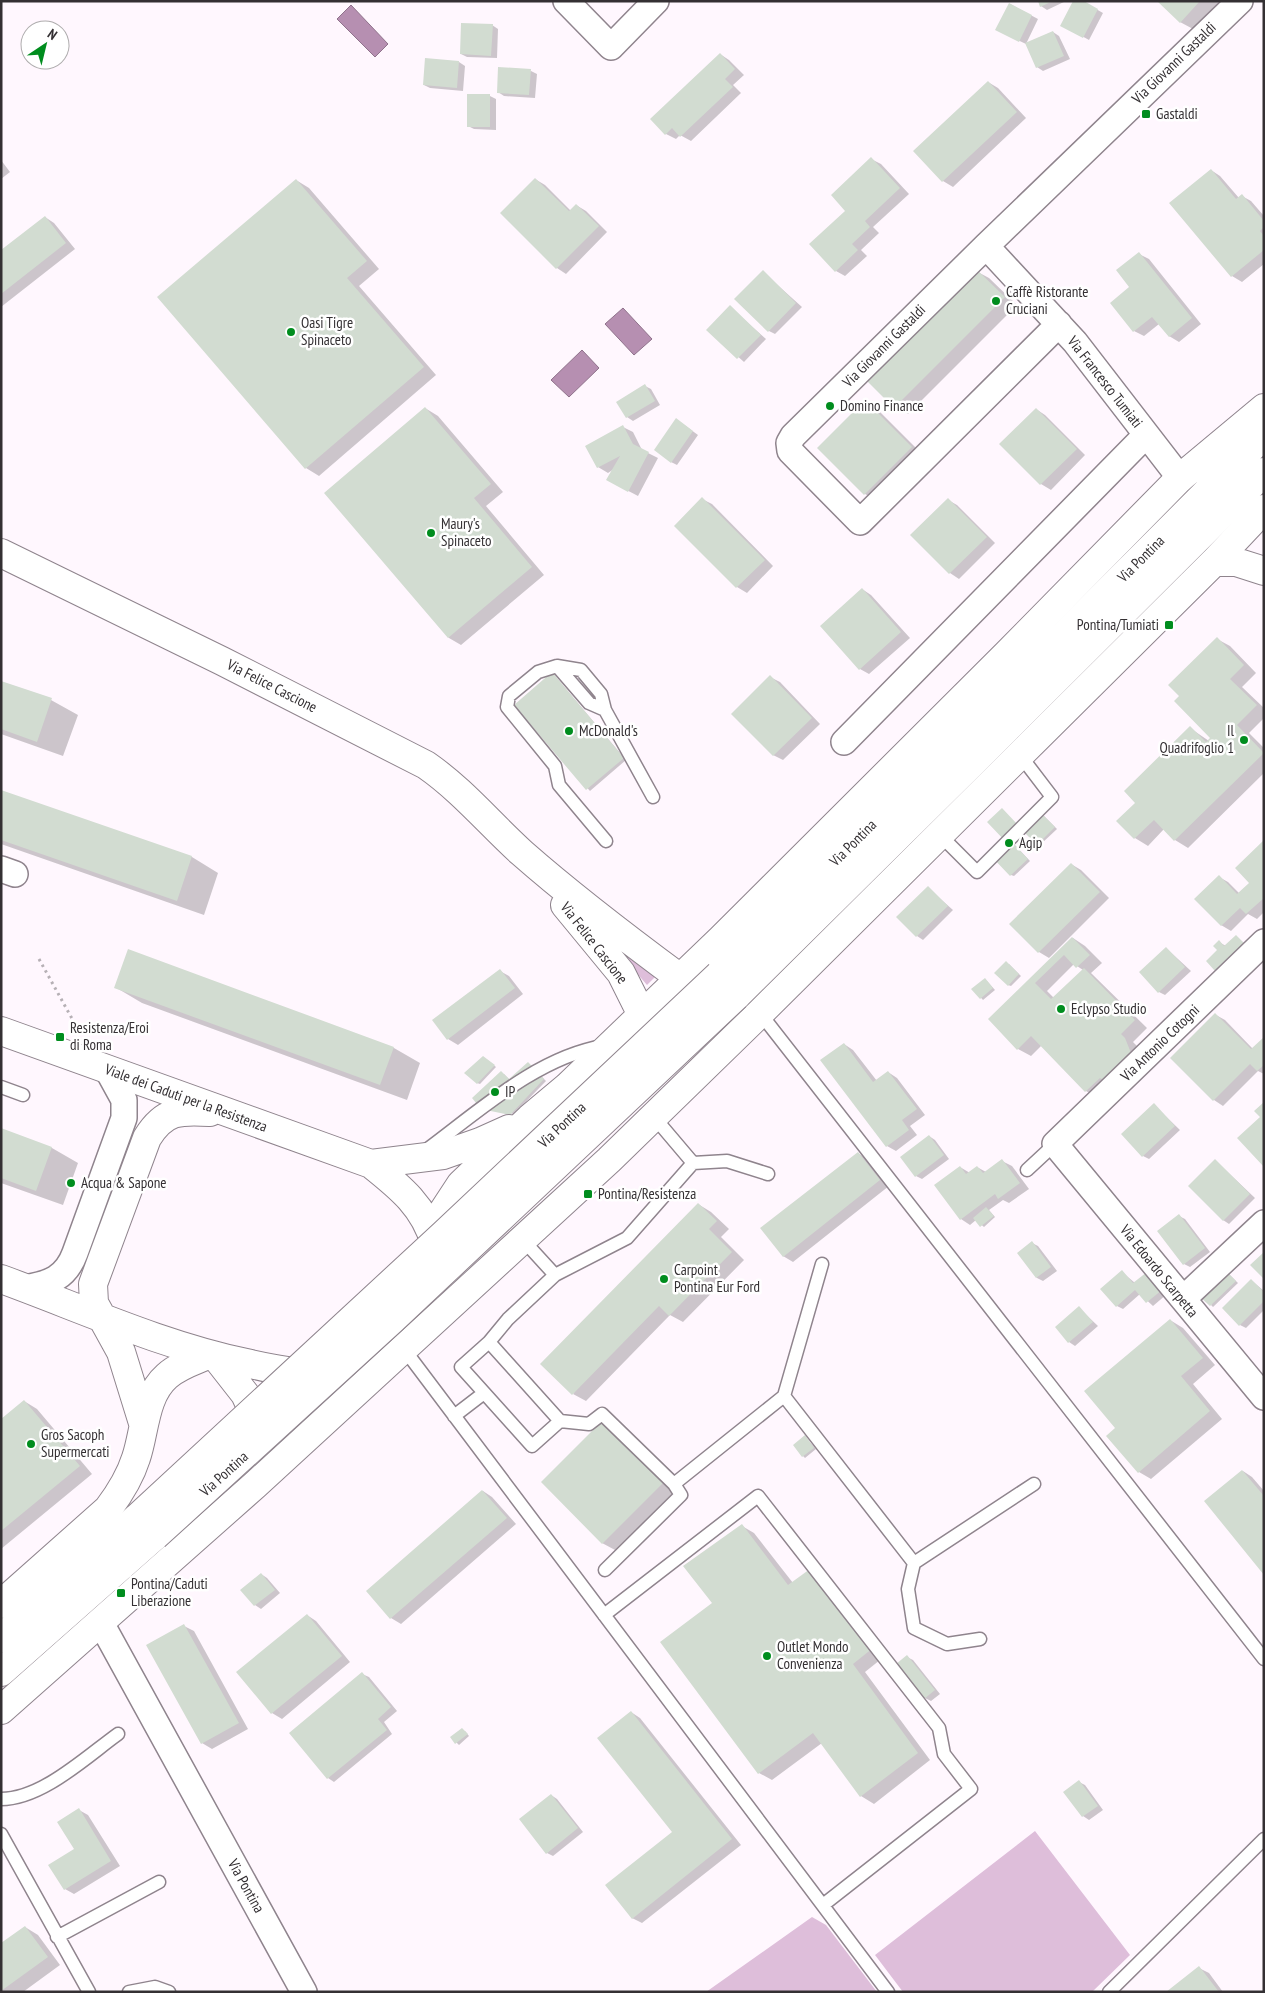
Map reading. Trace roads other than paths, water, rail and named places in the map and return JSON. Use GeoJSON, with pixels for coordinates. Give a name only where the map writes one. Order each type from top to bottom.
{"type":"FeatureCollection","features":[{"type":"Feature","properties":{"kind":"main road","name":"Via Pontina"},"geometry":{"type":"LineString","coordinates":[[437,1251],[440,1216],[455,1191],[680,978],[1007,654],[1180,478],[1264,408]]}},
{"type":"Feature","properties":{"kind":"main road","name":"Via Pontina"},"geometry":{"type":"LineString","coordinates":[[727,985],[961,738],[1264,435]]}},
{"type":"Feature","properties":{"kind":"main road","name":"Via Pontina"},"geometry":{"type":"LineString","coordinates":[[1,1672],[474,1207],[727,985],[970,765],[1264,472]]}},
{"type":"Feature","properties":{"kind":"main road","name":"Via Pontina"},"geometry":{"type":"LineString","coordinates":[[1,1710],[255,1485],[486,1274],[654,1117],[1214,562],[1264,509]]}},
{"type":"Feature","properties":{"kind":"main road"},"geometry":{"type":"LineString","coordinates":[[1,534],[31,567]]}},
{"type":"Feature","properties":{"kind":"main road","name":"Via Felice Cascione"},"geometry":{"type":"LineString","coordinates":[[1,553],[426,765],[450,784],[521,852],[610,926],[680,978]]}},
{"type":"Feature","properties":{"kind":"main road"},"geometry":{"type":"LineString","coordinates":[[1214,562],[1236,562],[1264,571]]}},
{"type":"Feature","properties":{"kind":"main road","name":"Via Felice Cascione"},"geometry":{"type":"LineString","coordinates":[[521,852],[617,967],[633,993],[642,1015]]}},
{"type":"Feature","properties":{"kind":"main road","name":"Viale dei Caduti per la Resistenza"},"geometry":{"type":"LineString","coordinates":[[1,1031],[371,1164]]}},
{"type":"Feature","properties":{"kind":"main road"},"geometry":{"type":"LineString","coordinates":[[143,1423],[126,1364],[94,1303],[93,1284],[147,1138],[158,1123],[176,1112],[184,1110],[226,1113]]}},
{"type":"Feature","properties":{"kind":"main road","name":"Via Pontina"},"geometry":{"type":"LineString","coordinates":[[371,1164],[412,1160],[466,1148],[530,1118]]}},
{"type":"Feature","properties":{"kind":"main road"},"geometry":{"type":"LineString","coordinates":[[371,1164],[414,1201],[424,1216],[448,1288],[447,1309]]}},
{"type":"Feature","properties":{"kind":"main road"},"geometry":{"type":"LineString","coordinates":[[437,1251],[460,1274],[476,1276],[486,1274]]}},
{"type":"Feature","properties":{"kind":"main road"},"geometry":{"type":"LineString","coordinates":[[13,1284],[103,1319],[212,1356],[306,1373],[376,1375]]}},
{"type":"Feature","properties":{"kind":"main road"},"geometry":{"type":"LineString","coordinates":[[1,1604],[108,1509],[121,1491],[132,1470],[140,1445],[143,1423],[156,1390],[167,1376],[212,1356]]}},
{"type":"Feature","properties":{"kind":"main road"},"geometry":{"type":"LineString","coordinates":[[212,1356],[246,1394],[261,1427],[266,1456],[255,1485]]}},
{"type":"Feature","properties":{"kind":"main road","name":"Via Pontina"},"geometry":{"type":"LineString","coordinates":[[1,1638],[147,1527]]}},
{"type":"Feature","properties":{"kind":"street"},"geometry":{"type":"LineString","coordinates":[[566,1],[611,47],[656,1]]}},
{"type":"Feature","properties":{"kind":"street","name":"Via Giovanni Gastaldi"},"geometry":{"type":"LineString","coordinates":[[1059,324],[860,522],[792,454],[789,443],[793,436],[986,246],[1240,1]]}},
{"type":"Feature","properties":{"kind":"street","name":"Via Francesco Tumiati"},"geometry":{"type":"LineString","coordinates":[[986,246],[1059,324],[1180,478]]}},
{"type":"Feature","properties":{"kind":"street"},"geometry":{"type":"LineString","coordinates":[[844,742],[1146,434]]}},
{"type":"Feature","properties":{"kind":"street","name":"Via Antonio Cotogni"},"geometry":{"type":"LineString","coordinates":[[1055,1144],[1264,942]]}},
{"type":"Feature","properties":{"kind":"street"},"geometry":{"type":"LineString","coordinates":[[13,1284],[57,1279],[70,1265],[124,1118],[124,1100],[107,1069]]}},
{"type":"Feature","properties":{"kind":"street","name":"Via Edoardo Scarpetta"},"geometry":{"type":"LineString","coordinates":[[1055,1144],[1264,1398]]}},
{"type":"Feature","properties":{"kind":"street"},"geometry":{"type":"LineString","coordinates":[[1182,1299],[1264,1223]]}},
{"type":"Feature","properties":{"kind":"street","name":"Via Pontina"},"geometry":{"type":"LineString","coordinates":[[101,1623],[304,1992]]}},
{"type":"Feature","properties":{"kind":"lane"},"geometry":{"type":"LineString","coordinates":[[606,841],[559,785],[555,766],[507,707],[509,696],[538,672],[557,666],[580,670],[601,694],[605,710],[653,797]]}},
{"type":"Feature","properties":{"kind":"lane"},"geometry":{"type":"LineString","coordinates":[[940,835],[977,872],[1052,797],[1020,755]]}},
{"type":"Feature","properties":{"kind":"lane"},"geometry":{"type":"LineString","coordinates":[[760,1013],[1264,1659]]}},
{"type":"Feature","properties":{"kind":"lane"},"geometry":{"type":"LineString","coordinates":[[412,1160],[536,1071],[580,1050],[611,1045]]}},
{"type":"Feature","properties":{"kind":"lane"},"geometry":{"type":"LineString","coordinates":[[1,1087],[24,1094]]}},
{"type":"Feature","properties":{"kind":"lane"},"geometry":{"type":"LineString","coordinates":[[654,1117],[693,1163]]}},
{"type":"Feature","properties":{"kind":"lane"},"geometry":{"type":"LineString","coordinates":[[1028,1170],[1055,1144]]}},
{"type":"Feature","properties":{"kind":"lane"},"geometry":{"type":"LineString","coordinates":[[560,1421],[532,1446],[461,1367],[489,1342],[508,1318],[555,1274],[627,1238],[693,1163],[727,1161],[768,1174]]}},
{"type":"Feature","properties":{"kind":"lane"},"geometry":{"type":"LineString","coordinates":[[522,1240],[555,1274]]}},
{"type":"Feature","properties":{"kind":"lane"},"geometry":{"type":"LineString","coordinates":[[674,1484],[784,1396],[822,1264]]}},
{"type":"Feature","properties":{"kind":"lane"},"geometry":{"type":"LineString","coordinates":[[489,1342],[560,1421],[589,1424],[602,1414],[674,1484],[681,1495],[604,1570]]}},
{"type":"Feature","properties":{"kind":"lane"},"geometry":{"type":"LineString","coordinates":[[404,1349],[888,1992]]}},
{"type":"Feature","properties":{"kind":"lane"},"geometry":{"type":"LineString","coordinates":[[454,1416],[484,1393]]}},
{"type":"Feature","properties":{"kind":"lane"},"geometry":{"type":"LineString","coordinates":[[784,1396],[914,1564]]}},
{"type":"Feature","properties":{"kind":"lane"},"geometry":{"type":"LineString","coordinates":[[980,1639],[947,1644],[914,1628],[908,1589],[914,1564],[1034,1484]]}},
{"type":"Feature","properties":{"kind":"lane"},"geometry":{"type":"LineString","coordinates":[[604,1615],[758,1496],[938,1728],[944,1754],[971,1789],[823,1905]]}},
{"type":"Feature","properties":{"kind":"lane"},"geometry":{"type":"LineString","coordinates":[[1,1799],[20,1797],[45,1786],[118,1734]]}},
{"type":"Feature","properties":{"kind":"lane"},"geometry":{"type":"LineString","coordinates":[[1,1834],[89,1992]]}},
{"type":"Feature","properties":{"kind":"lane"},"geometry":{"type":"LineString","coordinates":[[1108,1992],[1264,1839]]}},
{"type":"Feature","properties":{"kind":"lane"},"geometry":{"type":"LineString","coordinates":[[57,1937],[159,1882]]}},
{"type":"Feature","properties":{"kind":"lane"},"geometry":{"type":"LineString","coordinates":[[129,1992],[155,1987],[170,1992]]}},
{"type":"Feature","properties":{"kind":"place","name":"Gastaldi"},"geometry":{"type":"Point","coordinates":[1146,114]}},
{"type":"Feature","properties":{"kind":"place","name":"Caffè Ristorante Cruciani"},"geometry":{"type":"Point","coordinates":[996,301]}},
{"type":"Feature","properties":{"kind":"place","name":"Oasi Tigre Spinaceto"},"geometry":{"type":"Point","coordinates":[291,332]}},
{"type":"Feature","properties":{"kind":"place","name":"Domino Finance"},"geometry":{"type":"Point","coordinates":[830,406]}},
{"type":"Feature","properties":{"kind":"place","name":"Maury's Spinaceto"},"geometry":{"type":"Point","coordinates":[431,533]}},
{"type":"Feature","properties":{"kind":"place","name":"Pontina/Tumiati"},"geometry":{"type":"Point","coordinates":[1169,625]}},
{"type":"Feature","properties":{"kind":"place","name":"McDonald's"},"geometry":{"type":"Point","coordinates":[569,731]}},
{"type":"Feature","properties":{"kind":"place","name":"Il Quadrifoglio 1"},"geometry":{"type":"Point","coordinates":[1244,740]}},
{"type":"Feature","properties":{"kind":"place","name":"Agip"},"geometry":{"type":"Point","coordinates":[1009,843]}},
{"type":"Feature","properties":{"kind":"place","name":"Eclypso Studio"},"geometry":{"type":"Point","coordinates":[1061,1009]}},
{"type":"Feature","properties":{"kind":"place","name":"Resistenza/Eroi di Roma"},"geometry":{"type":"Point","coordinates":[60,1037]}},
{"type":"Feature","properties":{"kind":"place","name":"IP"},"geometry":{"type":"Point","coordinates":[495,1092]}},
{"type":"Feature","properties":{"kind":"place","name":"Acqua & Sapone"},"geometry":{"type":"Point","coordinates":[71,1183]}},
{"type":"Feature","properties":{"kind":"place","name":"Pontina/Resistenza"},"geometry":{"type":"Point","coordinates":[588,1194]}},
{"type":"Feature","properties":{"kind":"place","name":"Carpoint Pontina Eur Ford"},"geometry":{"type":"Point","coordinates":[664,1279]}},
{"type":"Feature","properties":{"kind":"place","name":"Gros Sacoph Supermercati"},"geometry":{"type":"Point","coordinates":[31,1444]}},
{"type":"Feature","properties":{"kind":"place","name":"Pontina/Caduti Liberazione"},"geometry":{"type":"Point","coordinates":[121,1593]}},
{"type":"Feature","properties":{"kind":"place","name":"Outlet Mondo Convenienza"},"geometry":{"type":"Point","coordinates":[767,1656]}}]}
